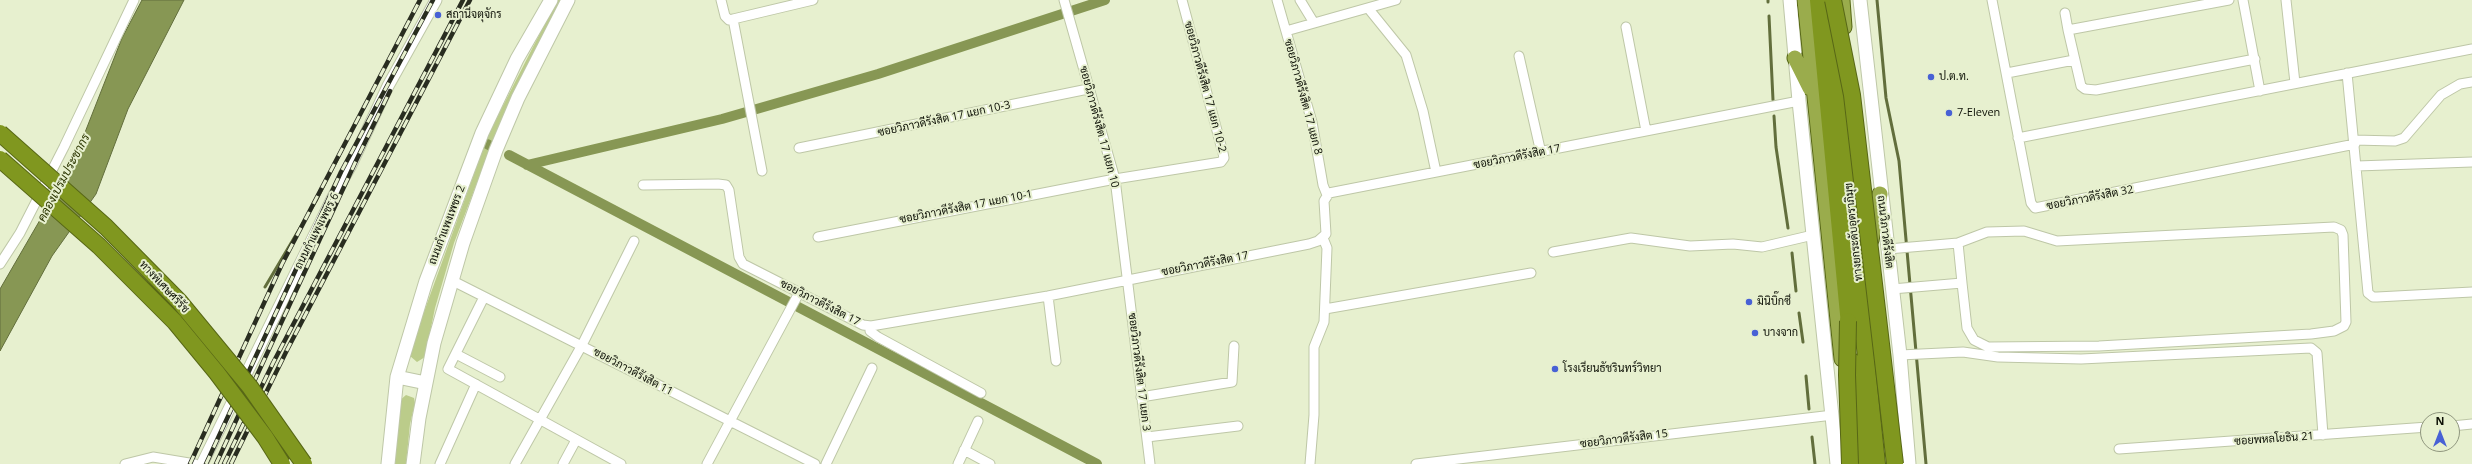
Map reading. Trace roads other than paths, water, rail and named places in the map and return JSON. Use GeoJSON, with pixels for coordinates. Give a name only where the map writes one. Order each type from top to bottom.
{"type":"FeatureCollection","features":[{"type":"Feature","properties":{"kind":"highway"},"geometry":{"type":"LineString","coordinates":[[1805,0],[1851,464]]}},
{"type":"Feature","properties":{"kind":"highway","name":"ทางยกระดับอุตราภิมุข"},"geometry":{"type":"LineString","coordinates":[[1818,0],[1848,321],[1864,464]]}},
{"type":"Feature","properties":{"kind":"highway","name":"ทางยกระดับอุตราภิมุข"},"geometry":{"type":"LineString","coordinates":[[1830,0],[1877,464]]}},
{"type":"Feature","properties":{"kind":"highway"},"geometry":{"type":"LineString","coordinates":[[1833,0],[1852,95],[1895,464]]}},
{"type":"Feature","properties":{"kind":"highway","name":"ถนนวิภาวดีรังสิต"},"geometry":{"type":"LineString","coordinates":[[1842,0],[1890,464]]}},
{"type":"Feature","properties":{"kind":"highway"},"geometry":{"type":"LineString","coordinates":[[1795,58],[1815,98]]}},
{"type":"Feature","properties":{"kind":"highway","name":"ทางพิเศษศรีรัช"},"geometry":{"type":"LineString","coordinates":[[0,133],[106,227],[179,301],[250,387],[304,464]]}},
{"type":"Feature","properties":{"kind":"highway","name":"ทางพิเศษศรีรัช"},"geometry":{"type":"LineString","coordinates":[[0,159],[99,246],[175,322],[217,373],[282,464]]}},
{"type":"Feature","properties":{"kind":"highway"},"geometry":{"type":"LineString","coordinates":[[1868,253],[1880,194]]}},
{"type":"Feature","properties":{"kind":"highway"},"geometry":{"type":"LineString","coordinates":[[1848,321],[1847,375],[1851,464]]}},
{"type":"Feature","properties":{"kind":"main road","name":"ถนนกำแพงเพชร 2"},"geometry":{"type":"LineString","coordinates":[[388,464],[398,377],[426,282],[482,133],[517,59],[551,0]]}},
{"type":"Feature","properties":{"kind":"main road","name":"ถนนกำแพงเพชร 2"},"geometry":{"type":"LineString","coordinates":[[413,464],[426,383],[451,280],[476,203],[518,98],[568,0]]}},
{"type":"Feature","properties":{"kind":"main road"},"geometry":{"type":"LineString","coordinates":[[1790,0],[1799,101],[1837,464]]}},
{"type":"Feature","properties":{"kind":"main road","name":"ถนนวิภาวดีรังสิต"},"geometry":{"type":"LineString","coordinates":[[1860,0],[1880,194],[1900,355],[1909,464]]}},
{"type":"Feature","properties":{"kind":"main road"},"geometry":{"type":"LineString","coordinates":[[398,377],[426,383]]}},
{"type":"Feature","properties":{"kind":"street"},"geometry":{"type":"LineString","coordinates":[[0,264],[20,233],[60,154],[134,0]]}},
{"type":"Feature","properties":{"kind":"street","name":"ถนนกำแพงเพชร 6"},"geometry":{"type":"LineString","coordinates":[[202,464],[332,199],[351,165],[388,86],[436,0]]}},
{"type":"Feature","properties":{"kind":"street"},"geometry":{"type":"LineString","coordinates":[[721,0],[725,16],[729,20],[813,0]]}},
{"type":"Feature","properties":{"kind":"street","name":"ซอยวิภาวดีรังสิต 17 แยก 10-2"},"geometry":{"type":"LineString","coordinates":[[1115,179],[1218,163],[1224,158],[1182,0]]}},
{"type":"Feature","properties":{"kind":"street","name":"ซอยวิภาวดีรังสิต 17 แยก 8"},"geometry":{"type":"LineString","coordinates":[[1277,0],[1312,122],[1323,185],[1328,195]]}},
{"type":"Feature","properties":{"kind":"street"},"geometry":{"type":"LineString","coordinates":[[1300,0],[1314,23]]}},
{"type":"Feature","properties":{"kind":"street"},"geometry":{"type":"LineString","coordinates":[[1286,31],[1396,0]]}},
{"type":"Feature","properties":{"kind":"street","name":"ซอยวิภาวดีรังสิต 32"},"geometry":{"type":"LineString","coordinates":[[1992,0],[2031,203],[2035,208],[2355,142]]}},
{"type":"Feature","properties":{"kind":"street"},"geometry":{"type":"LineString","coordinates":[[2068,30],[2228,0]]}},
{"type":"Feature","properties":{"kind":"street"},"geometry":{"type":"LineString","coordinates":[[2244,0],[2260,90]]}},
{"type":"Feature","properties":{"kind":"street"},"geometry":{"type":"LineString","coordinates":[[2286,0],[2295,83]]}},
{"type":"Feature","properties":{"kind":"street","name":"ซอยวิภาวดีรังสิต 17 แยก 10"},"geometry":{"type":"LineString","coordinates":[[1065,3],[1088,89],[1115,179],[1127,280]]}},
{"type":"Feature","properties":{"kind":"street"},"geometry":{"type":"LineString","coordinates":[[1368,8],[1406,55],[1423,110],[1436,172]]}},
{"type":"Feature","properties":{"kind":"street"},"geometry":{"type":"LineString","coordinates":[[2065,13],[2074,60],[2082,86],[2090,90],[2255,59]]}},
{"type":"Feature","properties":{"kind":"street"},"geometry":{"type":"LineString","coordinates":[[733,19],[762,171]]}},
{"type":"Feature","properties":{"kind":"street"},"geometry":{"type":"LineString","coordinates":[[1626,28],[1646,132]]}},
{"type":"Feature","properties":{"kind":"street"},"geometry":{"type":"LineString","coordinates":[[2018,138],[2472,49]]}},
{"type":"Feature","properties":{"kind":"street"},"geometry":{"type":"LineString","coordinates":[[1519,56],[1541,153]]}},
{"type":"Feature","properties":{"kind":"street"},"geometry":{"type":"LineString","coordinates":[[2007,73],[2074,60]]}},
{"type":"Feature","properties":{"kind":"street"},"geometry":{"type":"LineString","coordinates":[[2347,73],[2355,142],[2367,289],[2370,295],[2377,297],[2472,292]]}},
{"type":"Feature","properties":{"kind":"street"},"geometry":{"type":"LineString","coordinates":[[2355,142],[2395,141],[2404,138],[2442,95],[2460,84],[2472,82]]}},
{"type":"Feature","properties":{"kind":"street","name":"ซอยวิภาวดีรังสิต 17 แยก 10-3"},"geometry":{"type":"LineString","coordinates":[[799,148],[1088,89]]}},
{"type":"Feature","properties":{"kind":"street","name":"ซอยวิภาวดีรังสิต 17"},"geometry":{"type":"LineString","coordinates":[[1328,195],[1436,172],[1541,153],[1799,101]]}},
{"type":"Feature","properties":{"kind":"street"},"geometry":{"type":"LineString","coordinates":[[2357,166],[2472,162]]}},
{"type":"Feature","properties":{"kind":"street","name":"ซอยวิภาวดีรังสิต 17 แยก 10-1"},"geometry":{"type":"LineString","coordinates":[[818,237],[1115,179]]}},
{"type":"Feature","properties":{"kind":"street","name":"ซอยวิภาวดีรังสิต 17"},"geometry":{"type":"LineString","coordinates":[[642,185],[726,185],[729,190],[739,256],[743,264],[863,325],[870,326],[1048,296],[1310,244],[1323,238]]}},
{"type":"Feature","properties":{"kind":"street"},"geometry":{"type":"LineString","coordinates":[[1310,464],[1314,415],[1314,347],[1324,322],[1327,248],[1323,238],[1326,234],[1324,201],[1328,195]]}},
{"type":"Feature","properties":{"kind":"street"},"geometry":{"type":"LineString","coordinates":[[1888,249],[1958,243],[1977,234],[2010,231],[2037,234],[2057,242],[2334,227],[2341,230],[2343,235],[2346,322],[2344,326],[2334,331],[2311,334],[2099,346],[1988,348],[1974,340],[1967,328],[1958,243]]}},
{"type":"Feature","properties":{"kind":"street"},"geometry":{"type":"LineString","coordinates":[[1553,252],[1631,238],[1690,246],[1733,244],[1762,246],[1813,235]]}},
{"type":"Feature","properties":{"kind":"street"},"geometry":{"type":"LineString","coordinates":[[515,464],[538,420],[582,345],[634,242]]}},
{"type":"Feature","properties":{"kind":"street"},"geometry":{"type":"LineString","coordinates":[[1324,309],[1530,273]]}},
{"type":"Feature","properties":{"kind":"street","name":"ซอยวิภาวดีรังสิต 11"},"geometry":{"type":"LineString","coordinates":[[451,280],[815,464]]}},
{"type":"Feature","properties":{"kind":"street","name":"ซอยวิภาวดีรังสิต 17 แยก 3"},"geometry":{"type":"LineString","coordinates":[[1127,280],[1150,464]]}},
{"type":"Feature","properties":{"kind":"street"},"geometry":{"type":"LineString","coordinates":[[1892,289],[1962,283]]}},
{"type":"Feature","properties":{"kind":"street"},"geometry":{"type":"LineString","coordinates":[[707,464],[799,293]]}},
{"type":"Feature","properties":{"kind":"street"},"geometry":{"type":"LineString","coordinates":[[1048,296],[1056,361]]}},
{"type":"Feature","properties":{"kind":"street"},"geometry":{"type":"LineString","coordinates":[[484,297],[448,369],[538,420],[621,464]]}},
{"type":"Feature","properties":{"kind":"street"},"geometry":{"type":"LineString","coordinates":[[870,326],[870,331],[878,337],[981,393]]}},
{"type":"Feature","properties":{"kind":"street"},"geometry":{"type":"LineString","coordinates":[[1141,397],[1232,382],[1234,346]]}},
{"type":"Feature","properties":{"kind":"street"},"geometry":{"type":"LineString","coordinates":[[1900,355],[1963,352],[1998,356],[2080,359],[2311,348],[2317,353],[2323,435]]}},
{"type":"Feature","properties":{"kind":"street"},"geometry":{"type":"LineString","coordinates":[[456,354],[500,376]]}},
{"type":"Feature","properties":{"kind":"street"},"geometry":{"type":"LineString","coordinates":[[826,464],[872,368]]}},
{"type":"Feature","properties":{"kind":"street"},"geometry":{"type":"LineString","coordinates":[[440,464],[476,384]]}},
{"type":"Feature","properties":{"kind":"street","name":"ซอยวิภาวดีรังสิต 15"},"geometry":{"type":"LineString","coordinates":[[1416,464],[1833,415]]}},
{"type":"Feature","properties":{"kind":"street"},"geometry":{"type":"LineString","coordinates":[[958,464],[978,421]]}},
{"type":"Feature","properties":{"kind":"street"},"geometry":{"type":"LineString","coordinates":[[2460,425],[2472,424]]}},
{"type":"Feature","properties":{"kind":"street"},"geometry":{"type":"LineString","coordinates":[[1147,436],[1238,426]]}},
{"type":"Feature","properties":{"kind":"street","name":"ซอยพหลโยธิน 21"},"geometry":{"type":"LineString","coordinates":[[2119,449],[2420,429]]}},
{"type":"Feature","properties":{"kind":"street"},"geometry":{"type":"LineString","coordinates":[[563,464],[576,440]]}},
{"type":"Feature","properties":{"kind":"street"},"geometry":{"type":"LineString","coordinates":[[964,450],[990,464]]}},
{"type":"Feature","properties":{"kind":"street"},"geometry":{"type":"LineString","coordinates":[[125,464],[153,457],[195,464]]}},
{"type":"Feature","properties":{"kind":"waterway"},"geometry":{"type":"LineString","coordinates":[[527,165],[722,119],[878,74],[1105,0]]}},
{"type":"Feature","properties":{"kind":"waterway"},"geometry":{"type":"LineString","coordinates":[[1877,0],[1886,98],[1899,161],[1926,464]]}},
{"type":"Feature","properties":{"kind":"waterway"},"geometry":{"type":"LineString","coordinates":[[1769,16],[1773,100]]}},
{"type":"Feature","properties":{"kind":"waterway"},"geometry":{"type":"LineString","coordinates":[[265,287],[316,201],[368,99]]}},
{"type":"Feature","properties":{"kind":"waterway"},"geometry":{"type":"LineString","coordinates":[[1774,116],[1776,147],[1788,228]]}},
{"type":"Feature","properties":{"kind":"waterway"},"geometry":{"type":"LineString","coordinates":[[509,155],[1097,464]]}},
{"type":"Feature","properties":{"kind":"waterway"},"geometry":{"type":"LineString","coordinates":[[1792,253],[1796,291]]}},
{"type":"Feature","properties":{"kind":"waterway"},"geometry":{"type":"LineString","coordinates":[[1799,313],[1803,342]]}},
{"type":"Feature","properties":{"kind":"waterway"},"geometry":{"type":"LineString","coordinates":[[1806,376],[1809,409]]}},
{"type":"Feature","properties":{"kind":"waterway"},"geometry":{"type":"LineString","coordinates":[[1812,437],[1815,464]]}},
{"type":"Feature","properties":{"kind":"railway"},"geometry":{"type":"LineString","coordinates":[[190,464],[282,264],[420,0]]}},
{"type":"Feature","properties":{"kind":"railway"},"geometry":{"type":"LineString","coordinates":[[206,464],[341,172],[433,0]]}},
{"type":"Feature","properties":{"kind":"railway"},"geometry":{"type":"LineString","coordinates":[[224,464],[273,363],[463,0]]}},
{"type":"Feature","properties":{"kind":"railway"},"geometry":{"type":"LineString","coordinates":[[231,464],[287,350],[470,0]]}},
{"type":"Feature","properties":{"kind":"railway"},"geometry":{"type":"LineString","coordinates":[[216,464],[355,163],[390,91]]}},
{"type":"Feature","properties":{"kind":"place","name":"สถานีจตุจักร"},"geometry":{"type":"Point","coordinates":[438,15]}},
{"type":"Feature","properties":{"kind":"place","name":"ป.ต.ท."},"geometry":{"type":"Point","coordinates":[1931,77]}},
{"type":"Feature","properties":{"kind":"place","name":"7-Eleven"},"geometry":{"type":"Point","coordinates":[1949,113]}},
{"type":"Feature","properties":{"kind":"place","name":"มินิบิ๊กซี"},"geometry":{"type":"Point","coordinates":[1749,302]}},
{"type":"Feature","properties":{"kind":"place","name":"บางจาก"},"geometry":{"type":"Point","coordinates":[1755,333]}},
{"type":"Feature","properties":{"kind":"place","name":"โรงเรียนธัชรินทร์วิทยา"},"geometry":{"type":"Point","coordinates":[1555,369]}},
{"type":"Feature","properties":{"kind":"water label","name":"คลองเปรมประชากร"},"geometry":{"type":"Point","coordinates":[64,178]}}]}
